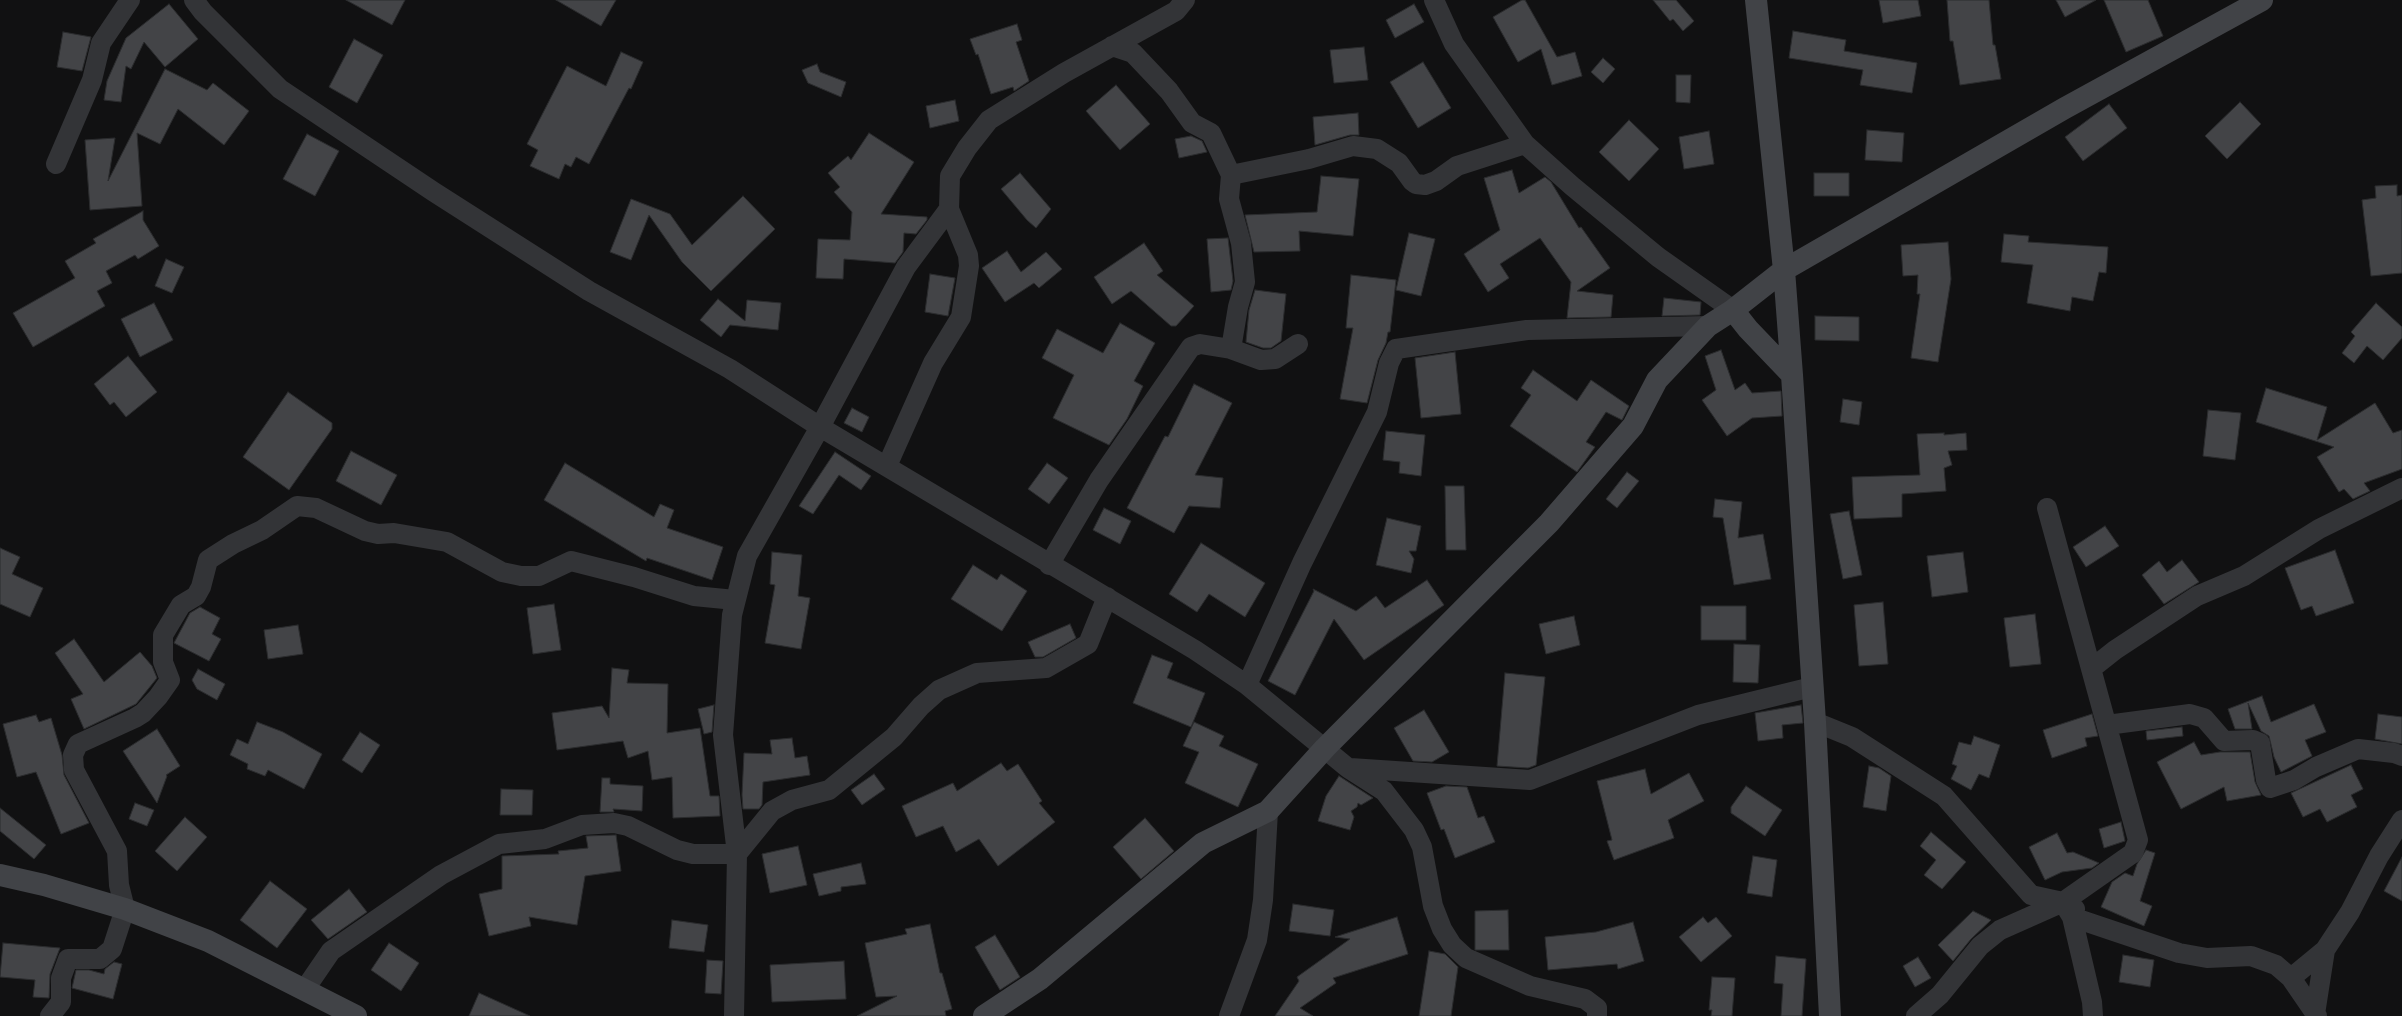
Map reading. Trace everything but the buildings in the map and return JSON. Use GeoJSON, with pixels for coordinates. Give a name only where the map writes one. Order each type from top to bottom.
{"type":"FeatureCollection","features":[{"type":"Feature","properties":{"kind":"street"},"geometry":{"type":"LineString","coordinates":[[56,164],[92,80],[101,44],[130,0]]}},
{"type":"Feature","properties":{"kind":"street"},"geometry":{"type":"LineString","coordinates":[[194,0],[203,12],[280,89],[434,192],[589,291],[730,369],[820,427],[1049,565],[1195,650],[1247,686],[1348,768],[1384,791],[1414,830],[1422,846],[1433,906],[1442,929],[1452,945],[1466,958],[1530,986],[1585,999],[1597,1008],[1597,1016]]}},
{"type":"Feature","properties":{"kind":"street"},"geometry":{"type":"LineString","coordinates":[[887,466],[933,363],[961,317],[969,266],[968,255],[949,208],[950,176],[967,148],[990,120],[1064,73],[1176,11],[1185,0]]}},
{"type":"Feature","properties":{"kind":"street"},"geometry":{"type":"LineString","coordinates":[[1434,0],[1454,44],[1525,144],[1572,186],[1658,257],[1733,310],[1748,330],[1792,375]]}},
{"type":"Feature","properties":{"kind":"street"},"geometry":{"type":"LineString","coordinates":[[1756,0],[1784,270],[1792,375],[1815,722],[1830,1016]]}},
{"type":"Feature","properties":{"kind":"street"},"geometry":{"type":"LineString","coordinates":[[984,1016],[1040,979],[1203,843],[1268,811],[1325,748],[1549,523],[1633,426],[1657,380],[1708,326],[1733,310],[1784,270],[2058,112],[2262,0]]}},
{"type":"Feature","properties":{"kind":"street"},"geometry":{"type":"LineString","coordinates":[[1112,46],[1133,53],[1169,91],[1192,123],[1211,134],[1231,175],[1229,199],[1241,243],[1245,282],[1238,307],[1231,349]]}},
{"type":"Feature","properties":{"kind":"street"},"geometry":{"type":"LineString","coordinates":[[1231,175],[1309,159],[1353,146],[1377,149],[1399,162],[1416,184],[1425,185],[1436,181],[1457,166],[1525,144]]}},
{"type":"Feature","properties":{"kind":"street"},"geometry":{"type":"LineString","coordinates":[[734,1016],[737,854],[723,735],[732,615],[735,600],[747,556],[820,427],[906,267],[949,208]]}},
{"type":"Feature","properties":{"kind":"street"},"geometry":{"type":"LineString","coordinates":[[1247,686],[1302,563],[1377,412],[1389,364],[1396,349],[1527,330],[1708,326]]}},
{"type":"Feature","properties":{"kind":"street"},"geometry":{"type":"LineString","coordinates":[[1049,565],[1099,480],[1191,347],[1200,344],[1231,349],[1261,360],[1275,359],[1298,344]]}},
{"type":"Feature","properties":{"kind":"street"},"geometry":{"type":"LineString","coordinates":[[2091,669],[2115,650],[2197,596],[2244,576],[2319,529],[2402,488]]}},
{"type":"Feature","properties":{"kind":"street"},"geometry":{"type":"LineString","coordinates":[[50,1016],[61,1002],[61,978],[68,959],[100,959],[112,949],[125,909],[119,885],[118,851],[74,770],[73,755],[78,744],[143,713],[170,680],[164,662],[163,635],[182,605],[196,596],[201,586],[208,560],[233,544],[262,530],[297,506],[316,508],[365,531],[378,534],[394,532],[446,542],[502,572],[522,576],[539,576],[572,561],[634,577],[694,596],[735,600]]}},
{"type":"Feature","properties":{"kind":"street"},"geometry":{"type":"LineString","coordinates":[[1916,1016],[1940,994],[1980,946],[2000,930],[2068,910],[2085,887],[2133,853],[2137,847],[2138,840],[2047,508]]}},
{"type":"Feature","properties":{"kind":"street"},"geometry":{"type":"LineString","coordinates":[[737,854],[772,811],[792,800],[829,790],[894,737],[921,706],[939,690],[977,673],[1046,668],[1088,644],[1106,598]]}},
{"type":"Feature","properties":{"kind":"street"},"geometry":{"type":"LineString","coordinates":[[1348,768],[1530,780],[1698,715],[1812,687]]}},
{"type":"Feature","properties":{"kind":"street"},"geometry":{"type":"LineString","coordinates":[[2107,725],[2190,714],[2204,718],[2224,741],[2253,740],[2260,743],[2266,780],[2270,788],[2294,780],[2316,767],[2358,749],[2394,753],[2402,756]]}},
{"type":"Feature","properties":{"kind":"street"},"geometry":{"type":"LineString","coordinates":[[1815,722],[1852,737],[1944,796],[2031,895],[2179,953],[2207,958],[2251,956],[2276,965],[2291,978],[2316,1015]]}},
{"type":"Feature","properties":{"kind":"street"},"geometry":{"type":"LineString","coordinates":[[1229,1016],[1258,940],[1263,900],[1268,811]]}},
{"type":"Feature","properties":{"kind":"street"},"geometry":{"type":"LineString","coordinates":[[2291,978],[2325,950],[2350,912],[2379,856],[2402,820]]}},
{"type":"Feature","properties":{"kind":"street"},"geometry":{"type":"LineString","coordinates":[[305,989],[330,951],[441,875],[499,844],[545,838],[582,825],[614,823],[628,826],[677,850],[693,854],[737,854]]}},
{"type":"Feature","properties":{"kind":"street"},"geometry":{"type":"LineString","coordinates":[[0,875],[44,885],[125,909],[208,942],[305,989],[356,1016]]}},
{"type":"Feature","properties":{"kind":"street"},"geometry":{"type":"LineString","coordinates":[[2068,910],[2092,1002],[2093,1016]]}},
{"type":"Feature","properties":{"kind":"street"},"geometry":{"type":"LineString","coordinates":[[2316,1015],[2325,950]]}}]}
